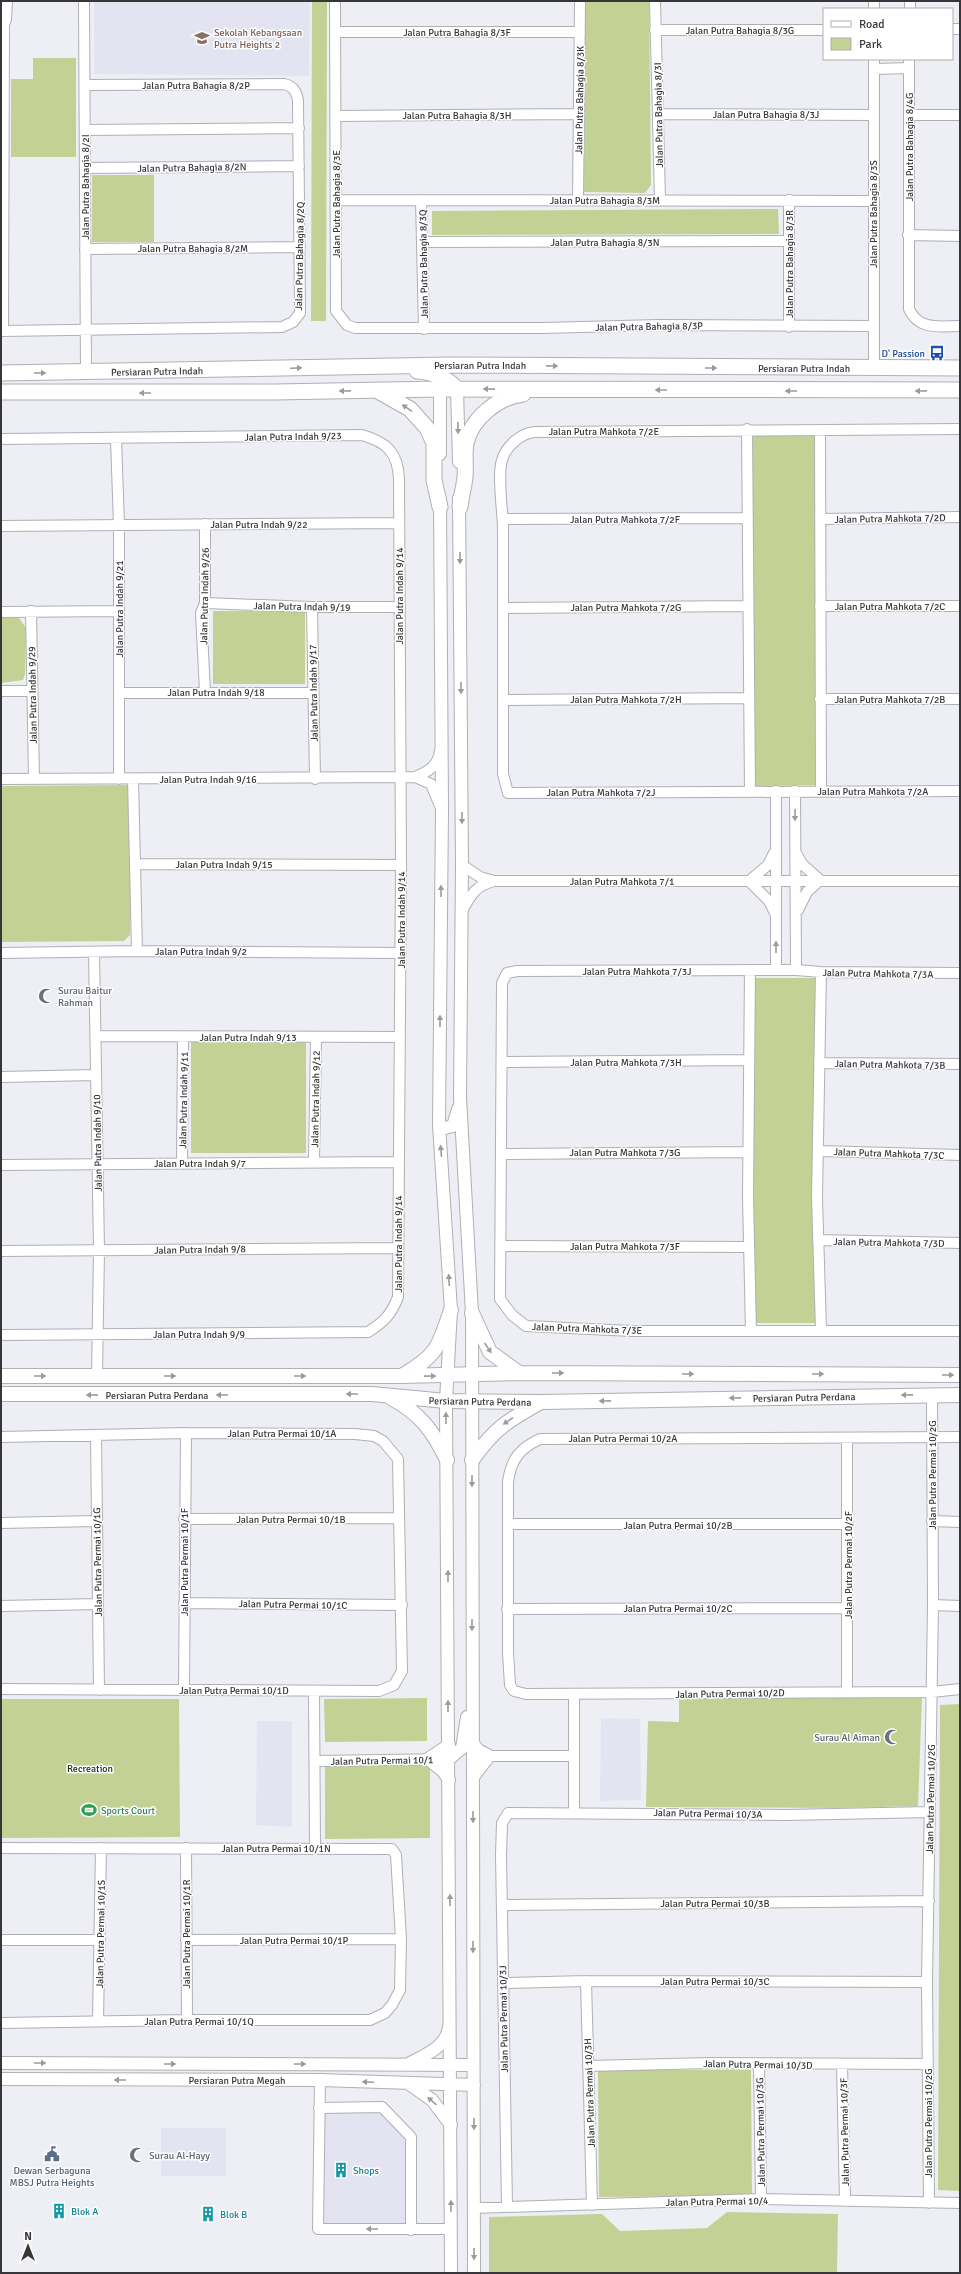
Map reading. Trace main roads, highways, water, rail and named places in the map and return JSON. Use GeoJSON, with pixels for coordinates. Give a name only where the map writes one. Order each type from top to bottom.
{"type":"FeatureCollection","features":[{"type":"Feature","properties":{"kind":"main road","name":"Persiaran Putra Indah"},"geometry":{"type":"LineString","coordinates":[[1,374],[361,366],[874,369],[960,368]]}},
{"type":"Feature","properties":{"kind":"main road"},"geometry":{"type":"LineString","coordinates":[[361,366],[388,370],[429,372],[449,386],[466,373],[504,371],[521,366]]}},
{"type":"Feature","properties":{"kind":"main road"},"geometry":{"type":"LineString","coordinates":[[275,392],[260,389],[234,388],[229,382],[231,377],[235,375],[260,374],[276,369]]}},
{"type":"Feature","properties":{"kind":"main road"},"geometry":{"type":"LineString","coordinates":[[170,393],[206,388],[213,382],[209,377],[176,371]]}},
{"type":"Feature","properties":{"kind":"main road","name":"Persiaran Putra Indah"},"geometry":{"type":"LineString","coordinates":[[1,392],[275,392],[377,390],[449,386],[552,390],[960,390]]}},
{"type":"Feature","properties":{"kind":"main road"},"geometry":{"type":"LineString","coordinates":[[377,390],[410,409],[427,428],[434,443],[434,480],[440,507]]}},
{"type":"Feature","properties":{"kind":"main road"},"geometry":{"type":"LineString","coordinates":[[460,507],[465,478],[466,444],[470,432],[477,422],[487,410],[500,401],[514,395],[552,390]]}},
{"type":"Feature","properties":{"kind":"main road"},"geometry":{"type":"LineString","coordinates":[[401,1376],[430,1358],[440,1344],[451,1310]]}},
{"type":"Feature","properties":{"kind":"main road"},"geometry":{"type":"LineString","coordinates":[[472,1313],[490,1352],[519,1373]]}},
{"type":"Feature","properties":{"kind":"main road","name":"Persiaran Putra Perdana"},"geometry":{"type":"LineString","coordinates":[[1,1376],[401,1376],[519,1373],[960,1375]]}},
{"type":"Feature","properties":{"kind":"main road","name":"Persiaran Putra Perdana"},"geometry":{"type":"LineString","coordinates":[[1,1394],[372,1394],[446,1401],[472,1400],[541,1402],[932,1394],[960,1395]]}},
{"type":"Feature","properties":{"kind":"main road"},"geometry":{"type":"LineString","coordinates":[[372,1394],[389,1397],[416,1415],[433,1433],[447,1460]]}},
{"type":"Feature","properties":{"kind":"main road"},"geometry":{"type":"LineString","coordinates":[[472,1460],[493,1433],[515,1416],[541,1402]]}},
{"type":"Feature","properties":{"kind":"place","name":"Sekolah Kebangsaan Putra Heights 2"},"geometry":{"type":"Point","coordinates":[202,38]}},
{"type":"Feature","properties":{"kind":"place","name":"D' Passion"},"geometry":{"type":"Point","coordinates":[937,353]}},
{"type":"Feature","properties":{"kind":"place","name":"Surau Baitur Rahman"},"geometry":{"type":"Point","coordinates":[46,996]}},
{"type":"Feature","properties":{"kind":"place","name":"Surau Al Aiman"},"geometry":{"type":"Point","coordinates":[892,1737]}},
{"type":"Feature","properties":{"kind":"place","name":"Sports Court"},"geometry":{"type":"Point","coordinates":[89,1810]}},
{"type":"Feature","properties":{"kind":"place","name":"Dewan Serbaguna MBSJ Putra Heights"},"geometry":{"type":"Point","coordinates":[52,2154]}},
{"type":"Feature","properties":{"kind":"place","name":"Surau Al-Hayy"},"geometry":{"type":"Point","coordinates":[137,2155]}},
{"type":"Feature","properties":{"kind":"place","name":"Shops"},"geometry":{"type":"Point","coordinates":[341,2170]}},
{"type":"Feature","properties":{"kind":"place","name":"Blok A"},"geometry":{"type":"Point","coordinates":[59,2211]}},
{"type":"Feature","properties":{"kind":"place","name":"Blok B"},"geometry":{"type":"Point","coordinates":[208,2214]}},
{"type":"Feature","properties":{"kind":"park label","name":"Recreation"},"geometry":{"type":"Point","coordinates":[90,1768]}}]}
